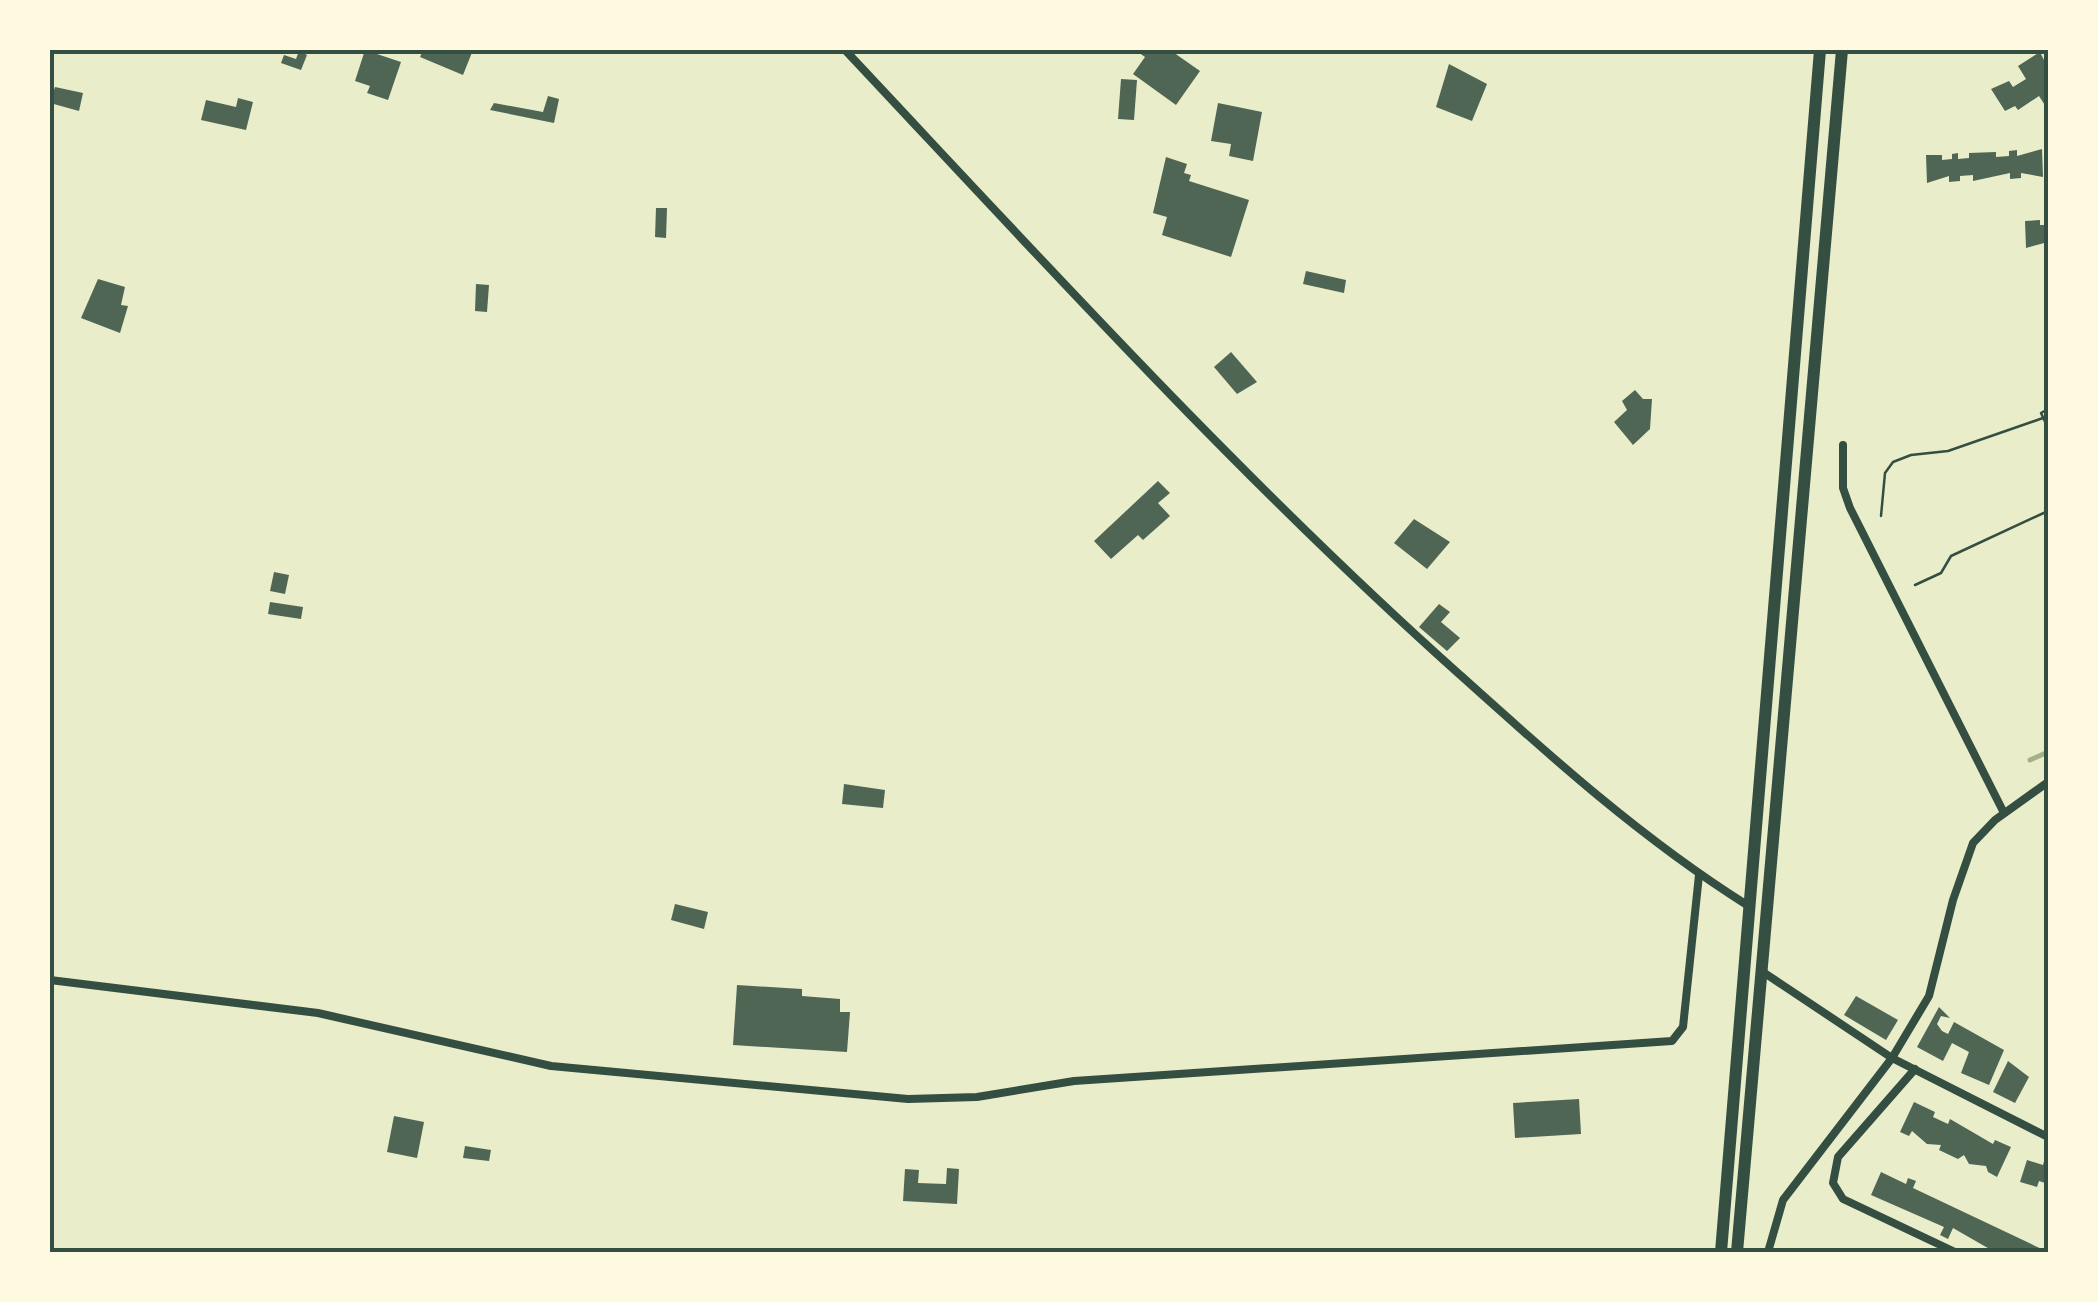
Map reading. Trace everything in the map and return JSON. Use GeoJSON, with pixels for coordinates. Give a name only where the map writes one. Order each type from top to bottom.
{"type":"FeatureCollection","features":[{"type":"Feature","properties":{"kind":"main road"},"geometry":{"type":"LineString","coordinates":[[1721,1252],[1820,50]]}},
{"type":"Feature","properties":{"kind":"main road"},"geometry":{"type":"LineString","coordinates":[[1737,1252],[1842,50]]}},
{"type":"Feature","properties":{"kind":"street"},"geometry":{"type":"LineString","coordinates":[[845,50],[1214,443],[1369,594],[1625,818],[1699,875],[1747,905]]}},
{"type":"Feature","properties":{"kind":"street"},"geometry":{"type":"LineString","coordinates":[[1843,445],[1842,488],[1850,508],[2004,812]]}},
{"type":"Feature","properties":{"kind":"street"},"geometry":{"type":"LineString","coordinates":[[1768,1252],[1783,1200],[1892,1058],[1929,996],[1973,843],[2004,812],[2048,782]]}},
{"type":"Feature","properties":{"kind":"street"},"geometry":{"type":"LineString","coordinates":[[50,980],[318,1012],[551,1066],[908,1100],[977,1098],[1074,1081],[1672,1041],[1683,1027],[1699,875]]}},
{"type":"Feature","properties":{"kind":"street"},"geometry":{"type":"LineString","coordinates":[[1759,970],[1892,1058],[2048,1137]]}},
{"type":"Feature","properties":{"kind":"street"},"geometry":{"type":"LineString","coordinates":[[1915,1068],[1838,1157],[1833,1183],[1843,1199],[1955,1252]]}},
{"type":"Feature","properties":{"kind":"path"},"geometry":{"type":"LineString","coordinates":[[2048,410],[2040,413],[2048,428]]}},
{"type":"Feature","properties":{"kind":"path"},"geometry":{"type":"LineString","coordinates":[[1881,516],[1885,473],[1893,462],[1911,454],[1948,451],[2043,418]]}},
{"type":"Feature","properties":{"kind":"path"},"geometry":{"type":"LineString","coordinates":[[1915,585],[1940,573],[1951,556],[2048,511]]}},
{"type":"Feature","properties":{"kind":"building"},"geometry":{"type":"Polygon","coordinates":[[[365,50],[401,62],[388,100],[367,93],[370,86],[355,81],[365,50]]]}},
{"type":"Feature","properties":{"kind":"building"},"geometry":{"type":"Polygon","coordinates":[[[423,50],[473,50],[463,75],[420,57],[423,50]]]}},
{"type":"Feature","properties":{"kind":"building"},"geometry":{"type":"Polygon","coordinates":[[[1135,50],[1170,50],[1200,71],[1176,105],[1133,74],[1145,57],[1135,50]]]}},
{"type":"Feature","properties":{"kind":"building"},"geometry":{"type":"Polygon","coordinates":[[[299,51],[307,55],[301,70],[281,63],[284,55],[296,59],[299,51]]]}},
{"type":"Feature","properties":{"kind":"building"},"geometry":{"type":"Polygon","coordinates":[[[2040,52],[2048,68],[2048,110],[2039,96],[2018,110],[2015,106],[2005,111],[1991,89],[2009,81],[2013,87],[2026,79],[2018,66],[2040,52]]]}},
{"type":"Feature","properties":{"kind":"building"},"geometry":{"type":"Polygon","coordinates":[[[1449,64],[1487,84],[1472,121],[1436,107],[1449,64]]]}},
{"type":"Feature","properties":{"kind":"building"},"geometry":{"type":"Polygon","coordinates":[[[1121,79],[1137,80],[1134,120],[1118,119],[1121,79]]]}},
{"type":"Feature","properties":{"kind":"building"},"geometry":{"type":"Polygon","coordinates":[[[55,87],[83,93],[79,111],[50,103],[55,87]]]}},
{"type":"Feature","properties":{"kind":"building"},"geometry":{"type":"Polygon","coordinates":[[[548,96],[559,99],[554,123],[490,110],[494,103],[543,112],[548,96]]]}},
{"type":"Feature","properties":{"kind":"building"},"geometry":{"type":"Polygon","coordinates":[[[238,98],[253,102],[246,130],[201,120],[206,100],[236,107],[238,98]]]}},
{"type":"Feature","properties":{"kind":"building"},"geometry":{"type":"Polygon","coordinates":[[[1218,103],[1262,112],[1253,161],[1229,156],[1231,144],[1211,141],[1218,103]]]}},
{"type":"Feature","properties":{"kind":"building"},"geometry":{"type":"Polygon","coordinates":[[[2042,149],[2043,177],[2021,173],[2021,178],[2010,179],[2010,173],[1973,181],[1973,175],[1960,176],[1960,181],[1949,182],[1949,176],[1927,183],[1926,155],[1942,155],[1942,160],[1952,159],[1952,154],[1958,153],[1958,159],[1969,158],[1969,153],[1996,152],[1996,157],[2009,156],[2009,151],[2017,150],[2017,156],[2042,149]]]}},
{"type":"Feature","properties":{"kind":"building"},"geometry":{"type":"Polygon","coordinates":[[[1166,157],[1187,164],[1184,173],[1191,175],[1189,181],[1249,200],[1231,257],[1162,235],[1167,217],[1153,213],[1166,157]]]}},
{"type":"Feature","properties":{"kind":"building"},"geometry":{"type":"Polygon","coordinates":[[[656,208],[667,208],[666,238],[655,237],[656,208]]]}},
{"type":"Feature","properties":{"kind":"building"},"geometry":{"type":"Polygon","coordinates":[[[2040,220],[2040,225],[2048,225],[2048,242],[2026,248],[2025,221],[2040,220]]]}},
{"type":"Feature","properties":{"kind":"building"},"geometry":{"type":"Polygon","coordinates":[[[1306,271],[1346,280],[1344,293],[1303,284],[1306,271]]]}},
{"type":"Feature","properties":{"kind":"building"},"geometry":{"type":"Polygon","coordinates":[[[98,279],[125,287],[121,305],[128,306],[120,333],[81,318],[98,279]]]}},
{"type":"Feature","properties":{"kind":"building"},"geometry":{"type":"Polygon","coordinates":[[[476,284],[489,285],[487,312],[475,311],[476,284]]]}},
{"type":"Feature","properties":{"kind":"building"},"geometry":{"type":"Polygon","coordinates":[[[1231,352],[1257,382],[1237,394],[1214,367],[1231,352]]]}},
{"type":"Feature","properties":{"kind":"building"},"geometry":{"type":"Polygon","coordinates":[[[1635,390],[1643,399],[1652,399],[1650,429],[1633,445],[1614,422],[1627,410],[1622,401],[1635,390]]]}},
{"type":"Feature","properties":{"kind":"building"},"geometry":{"type":"Polygon","coordinates":[[[1158,481],[1170,493],[1158,503],[1170,516],[1143,540],[1138,535],[1111,559],[1094,541],[1158,481]]]}},
{"type":"Feature","properties":{"kind":"building"},"geometry":{"type":"Polygon","coordinates":[[[1414,519],[1450,542],[1427,569],[1394,543],[1414,519]]]}},
{"type":"Feature","properties":{"kind":"building"},"geometry":{"type":"Polygon","coordinates":[[[274,572],[289,575],[285,594],[270,591],[274,572]]]}},
{"type":"Feature","properties":{"kind":"building"},"geometry":{"type":"Polygon","coordinates":[[[270,602],[303,607],[301,619],[268,614],[270,602]]]}},
{"type":"Feature","properties":{"kind":"building"},"geometry":{"type":"Polygon","coordinates":[[[1439,604],[1450,612],[1441,622],[1460,638],[1447,651],[1419,627],[1439,604]]]}},
{"type":"Feature","properties":{"kind":"building"},"geometry":{"type":"Polygon","coordinates":[[[844,784],[885,790],[883,808],[842,804],[844,784]]]}},
{"type":"Feature","properties":{"kind":"building"},"geometry":{"type":"Polygon","coordinates":[[[675,904],[708,912],[704,929],[671,920],[675,904]]]}},
{"type":"Feature","properties":{"kind":"building"},"geometry":{"type":"Polygon","coordinates":[[[737,985],[802,989],[802,996],[840,999],[840,1012],[850,1012],[847,1052],[733,1045],[737,985]]]}},
{"type":"Feature","properties":{"kind":"building"},"geometry":{"type":"Polygon","coordinates":[[[1856,996],[1898,1020],[1886,1040],[1844,1015],[1856,996]]]}},
{"type":"Feature","properties":{"kind":"building"},"geometry":{"type":"Polygon","coordinates":[[[1939,1007],[1950,1018],[1941,1016],[1937,1024],[1942,1031],[1948,1034],[1954,1022],[2004,1050],[1989,1085],[1961,1073],[1969,1052],[1952,1043],[1943,1061],[1917,1047],[1939,1007]]]}},
{"type":"Feature","properties":{"kind":"building"},"geometry":{"type":"Polygon","coordinates":[[[2008,1061],[2029,1077],[2015,1103],[1993,1092],[2008,1061]]]}},
{"type":"Feature","properties":{"kind":"building"},"geometry":{"type":"Polygon","coordinates":[[[1579,1099],[1581,1134],[1515,1138],[1513,1103],[1579,1099]]]}},
{"type":"Feature","properties":{"kind":"building"},"geometry":{"type":"Polygon","coordinates":[[[1914,1102],[1935,1112],[1933,1117],[1948,1124],[1950,1119],[1993,1144],[1995,1140],[2011,1147],[1997,1177],[1986,1166],[1969,1164],[1964,1155],[1958,1159],[1939,1150],[1941,1145],[1927,1144],[1912,1131],[1909,1136],[1900,1132],[1914,1102]]]}},
{"type":"Feature","properties":{"kind":"building"},"geometry":{"type":"Polygon","coordinates":[[[394,1116],[424,1122],[417,1158],[387,1152],[394,1116]]]}},
{"type":"Feature","properties":{"kind":"building"},"geometry":{"type":"Polygon","coordinates":[[[465,1146],[491,1150],[489,1161],[463,1158],[465,1146]]]}},
{"type":"Feature","properties":{"kind":"building"},"geometry":{"type":"Polygon","coordinates":[[[2047,1151],[2048,1184],[2039,1181],[2037,1187],[2020,1182],[2027,1160],[2043,1165],[2047,1151]]]}},
{"type":"Feature","properties":{"kind":"building"},"geometry":{"type":"Polygon","coordinates":[[[947,1168],[959,1169],[957,1204],[903,1201],[905,1169],[919,1170],[918,1183],[946,1184],[947,1168]]]}},
{"type":"Feature","properties":{"kind":"building"},"geometry":{"type":"Polygon","coordinates":[[[1881,1172],[1906,1184],[1908,1178],[1916,1181],[1913,1188],[2048,1252],[1993,1251],[1953,1228],[1948,1239],[1940,1235],[1944,1227],[1871,1195],[1881,1172]]]}},
{"type":"Feature","properties":{"kind":"waterway"},"geometry":{"type":"LineString","coordinates":[[2030,760],[2048,752]]}}]}
